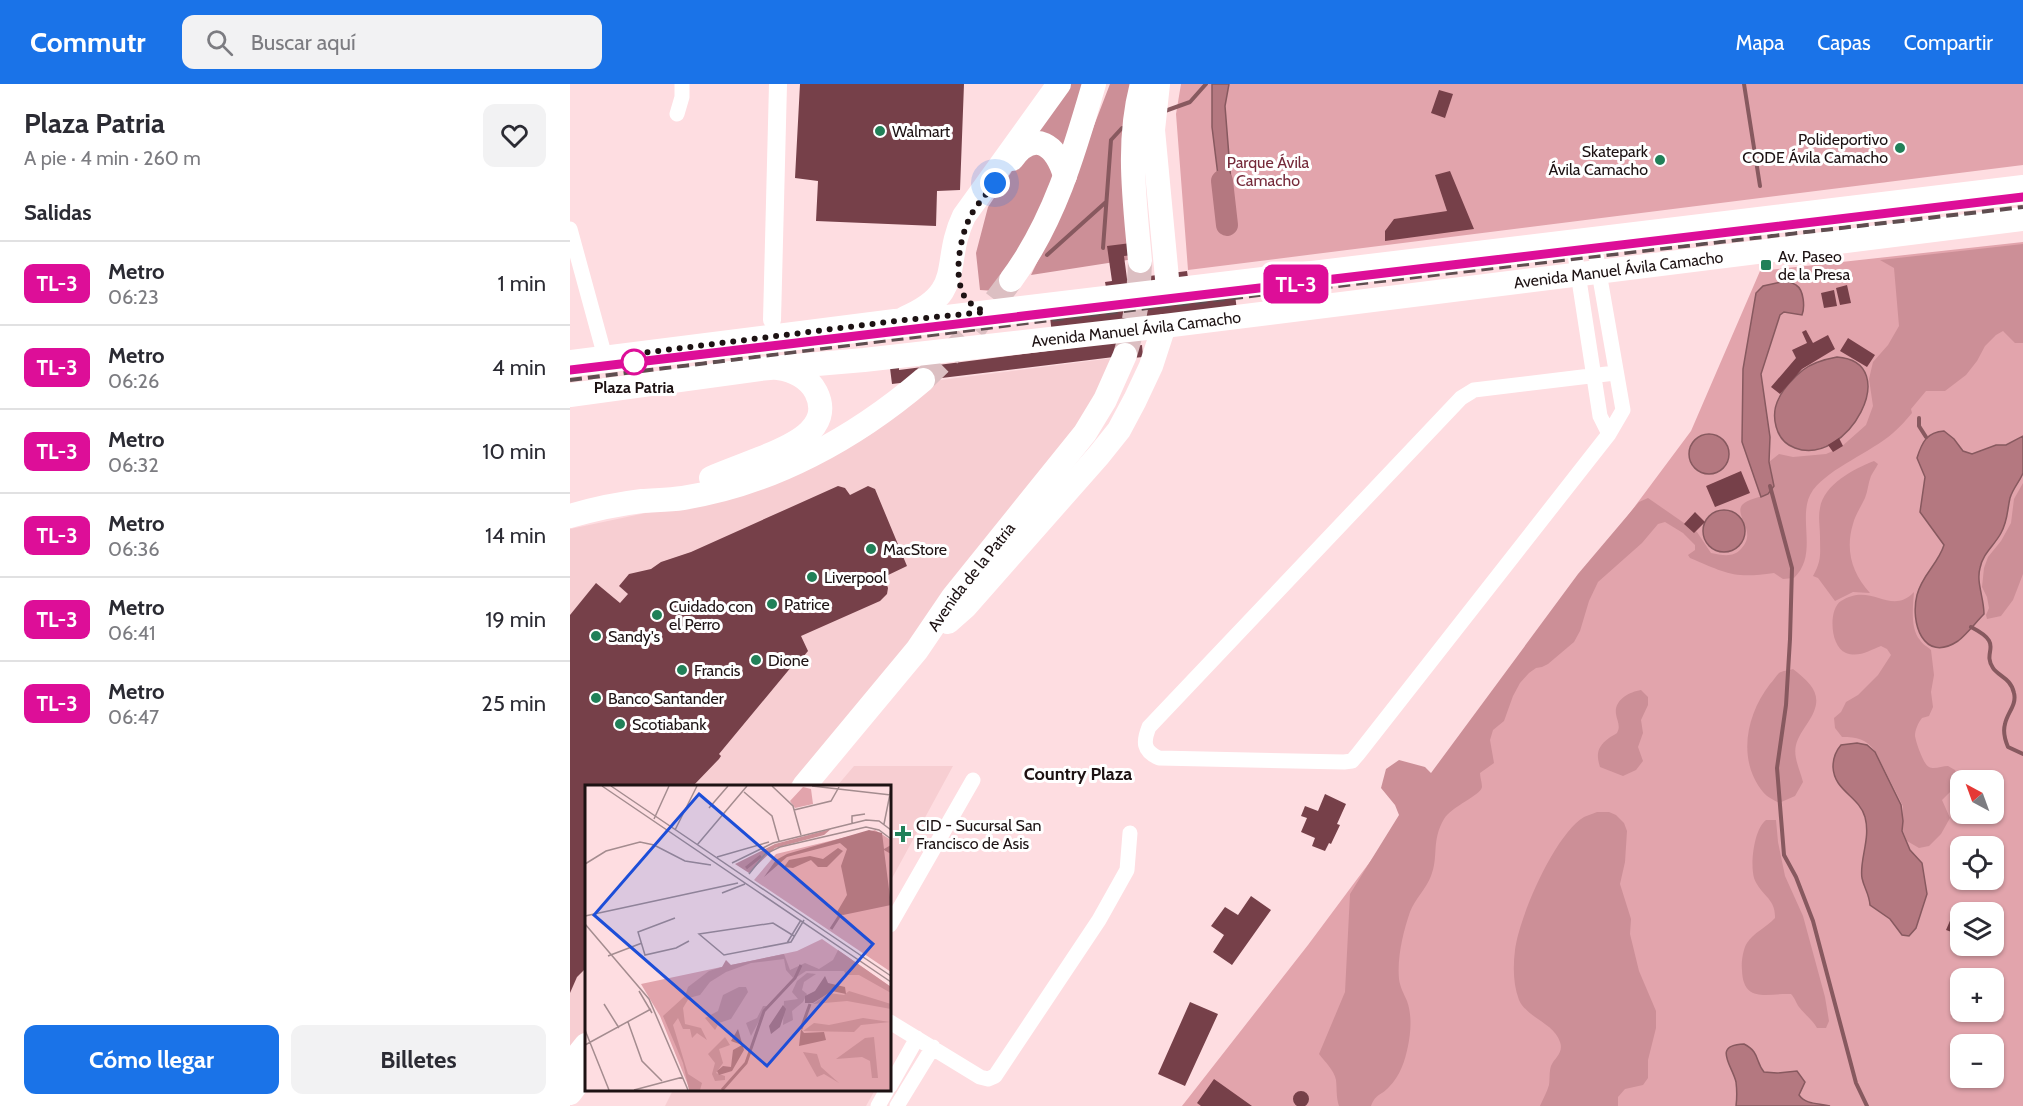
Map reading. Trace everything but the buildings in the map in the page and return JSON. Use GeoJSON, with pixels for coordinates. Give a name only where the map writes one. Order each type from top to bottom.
{"type":"FeatureCollection","features":[{"type":"Feature","properties":{"kind":"main road"},"geometry":{"type":"LineString","coordinates":[[896,321],[927,306],[944,289],[952,267],[956,237],[964,216],[1059,84]]}},
{"type":"Feature","properties":{"kind":"main road"},"geometry":{"type":"LineString","coordinates":[[1011,280],[1040,236],[1065,176],[1094,84]]}},
{"type":"Feature","properties":{"kind":"main road"},"geometry":{"type":"LineString","coordinates":[[1140,261],[1133,170],[1137,101],[1142,84]]}},
{"type":"Feature","properties":{"kind":"main road"},"geometry":{"type":"LineString","coordinates":[[1158,84],[1153,130],[1168,289]]}},
{"type":"Feature","properties":{"kind":"main road"},"geometry":{"type":"LineString","coordinates":[[985,312],[971,304],[960,286],[959,256],[971,216],[1019,150],[1028,143],[1038,143],[1051,149],[1060,160],[1065,176]]}},
{"type":"Feature","properties":{"kind":"main road","name":"Avenida Manuel Ávila Camacho"},"geometry":{"type":"LineString","coordinates":[[570,395],[774,345],[896,321],[2023,187]]}},
{"type":"Feature","properties":{"kind":"main road","name":"Avenida Manuel Ávila Camacho"},"geometry":{"type":"LineString","coordinates":[[570,362],[605,357],[774,345],[864,360],[1164,326],[2023,219]]}},
{"type":"Feature","properties":{"kind":"main road"},"geometry":{"type":"LineString","coordinates":[[1254,315],[1324,295],[1326,288],[1318,279],[1297,274]]}},
{"type":"Feature","properties":{"kind":"main road"},"geometry":{"type":"LineString","coordinates":[[917,650],[965,608],[1119,430],[1152,366],[1164,326]]}},
{"type":"Feature","properties":{"kind":"main road"},"geometry":{"type":"LineString","coordinates":[[643,501],[784,449],[806,436],[818,417],[820,408],[816,391],[799,375],[788,370],[774,345]]}},
{"type":"Feature","properties":{"kind":"main road","name":"Avenida de la Patria"},"geometry":{"type":"LineString","coordinates":[[805,785],[917,650],[952,597],[1085,432],[1105,400],[1125,355]]}},
{"type":"Feature","properties":{"kind":"main road"},"geometry":{"type":"LineString","coordinates":[[570,516],[593,509],[643,501],[681,499],[710,493],[783,468],[843,438],[888,408],[922,380]]}},
{"type":"Feature","properties":{"kind":"main road"},"geometry":{"type":"LineString","coordinates":[[570,1065],[585,1046]]}},
{"type":"Feature","properties":{"kind":"main road"},"geometry":{"type":"LineString","coordinates":[[570,1093],[585,1073]]}},
{"type":"Feature","properties":{"kind":"street"},"geometry":{"type":"LineString","coordinates":[[677,114],[682,98],[682,84]]}},
{"type":"Feature","properties":{"kind":"street"},"geometry":{"type":"LineString","coordinates":[[774,345],[778,84]]}},
{"type":"Feature","properties":{"kind":"street"},"geometry":{"type":"LineString","coordinates":[[570,229],[605,357]]}},
{"type":"Feature","properties":{"kind":"street"},"geometry":{"type":"LineString","coordinates":[[1583,240],[1589,272],[1615,373],[1623,410],[1609,434],[1352,761],[1160,758],[1150,753],[1146,746],[1145,736],[1149,727],[1461,398],[1474,390],[1615,373]]}},
{"type":"Feature","properties":{"kind":"street"},"geometry":{"type":"LineString","coordinates":[[1583,240],[1589,272],[1595,375],[1600,416],[1609,434]]}},
{"type":"Feature","properties":{"kind":"street"},"geometry":{"type":"LineString","coordinates":[[891,923],[973,780]]}},
{"type":"Feature","properties":{"kind":"street"},"geometry":{"type":"LineString","coordinates":[[891,1023],[980,1077],[988,1079],[995,1076],[1099,920],[1127,870],[1130,833]]}},
{"type":"Feature","properties":{"kind":"street"},"geometry":{"type":"LineString","coordinates":[[891,1083],[918,1038]]}},
{"type":"Feature","properties":{"kind":"street"},"geometry":{"type":"LineString","coordinates":[[897,1106],[933,1047]]}},
{"type":"Feature","properties":{"kind":"street"},"geometry":{"type":"LineString","coordinates":[[878,1106],[886,1091]]}},
{"type":"Feature","properties":{"kind":"shaded area"},"geometry":{"type":"Polygon","coordinates":[[[1070,84],[1090,84],[1051,191],[1026,243],[996,291],[980,290],[976,253],[988,207],[1070,84]]]}},
{"type":"Feature","properties":{"kind":"shaded area"},"geometry":{"type":"Polygon","coordinates":[[[1110,84],[1137,84],[1134,259],[1031,275],[1058,219],[1110,84]]]}},
{"type":"Feature","properties":{"kind":"shaded area"},"geometry":{"type":"Polygon","coordinates":[[[1212,84],[1229,84],[1225,106],[1233,207],[1226,212],[1222,208],[1212,127],[1212,84]]]}},
{"type":"Feature","properties":{"kind":"shaded area"},"geometry":{"type":"Polygon","coordinates":[[[2023,244],[2023,343],[2015,343],[2003,331],[1996,335],[1985,346],[1966,375],[1945,391],[1926,391],[1901,426],[1884,440],[1830,474],[1813,490],[1806,511],[1805,557],[1802,568],[1794,578],[1783,579],[1774,573],[1739,575],[1713,568],[1690,558],[1688,555],[1695,550],[1695,545],[1683,533],[1665,522],[1658,524],[1642,543],[1598,582],[1574,642],[1548,664],[1529,673],[1513,696],[1504,721],[1493,730],[1490,740],[1494,763],[1480,773],[1482,787],[1477,794],[1453,810],[1440,827],[1431,876],[1410,912],[1401,945],[1399,979],[1410,1012],[1410,1035],[1404,1063],[1393,1083],[1375,1099],[1371,1106],[1339,1106],[1335,1076],[1319,1054],[1345,992],[1350,894],[1399,815],[1395,805],[1381,788],[1386,769],[1399,760],[1425,767],[1431,773],[1578,574],[1639,502],[1648,498],[1697,532],[1711,553],[1734,554],[1741,549],[1747,536],[1740,510],[1742,505],[1768,494],[1772,473],[1769,462],[1779,454],[1793,457],[1826,454],[1840,448],[1866,425],[1873,406],[1869,379],[1873,362],[1888,345],[1899,326],[1894,268],[1880,260],[2023,244]]]}},
{"type":"Feature","properties":{"kind":"shaded area"},"geometry":{"type":"Polygon","coordinates":[[[1786,281],[1799,287],[1803,308],[1802,315],[1784,312],[1780,315],[1761,374],[1770,437],[1769,462],[1774,486],[1768,494],[1761,497],[1742,442],[1743,369],[1756,293],[1763,286],[1786,281]]]}},
{"type":"Feature","properties":{"kind":"shaded area"},"geometry":{"type":"Polygon","coordinates":[[[1837,357],[1857,363],[1866,376],[1867,393],[1861,412],[1849,429],[1833,443],[1815,450],[1788,445],[1776,427],[1775,412],[1779,398],[1803,370],[1811,365],[1837,357]]]}},
{"type":"Feature","properties":{"kind":"shaded area"},"geometry":{"type":"Polygon","coordinates":[[[1113,358],[1087,411],[946,600],[790,785],[585,785],[585,1035],[570,1055],[570,529],[660,510],[792,477],[870,435],[933,381],[1113,358]]]}},
{"type":"Feature","properties":{"kind":"shaded area"},"geometry":{"type":"Polygon","coordinates":[[[1944,431],[1963,451],[1972,454],[1996,445],[2006,445],[2023,436],[2023,473],[2010,498],[2003,528],[1980,568],[1979,579],[1984,614],[1958,641],[1946,647],[1936,647],[1928,644],[1922,637],[1915,606],[1919,588],[1944,545],[1920,512],[1925,477],[1917,458],[1929,436],[1944,431]]]}},
{"type":"Feature","properties":{"kind":"shaded area"},"geometry":{"type":"Polygon","coordinates":[[[1709,434],[1717,435],[1723,440],[1728,446],[1728,462],[1723,468],[1717,473],[1709,474],[1701,473],[1695,468],[1690,462],[1689,454],[1690,446],[1695,440],[1701,435],[1709,434]]]}},
{"type":"Feature","properties":{"kind":"shaded area"},"geometry":{"type":"Polygon","coordinates":[[[1874,461],[1878,464],[1854,521],[1850,543],[1855,569],[1870,593],[1853,592],[1835,601],[1818,578],[1813,576],[1820,557],[1820,508],[1827,492],[1841,478],[1874,461]]]}},
{"type":"Feature","properties":{"kind":"shaded area"},"geometry":{"type":"Polygon","coordinates":[[[2023,483],[2023,574],[2013,600],[2001,616],[1987,619],[1989,608],[1982,587],[1984,568],[1988,557],[2001,541],[2011,523],[2014,499],[2023,483]]]}},
{"type":"Feature","properties":{"kind":"shaded area"},"geometry":{"type":"Polygon","coordinates":[[[1724,510],[1739,516],[1745,531],[1739,546],[1724,552],[1709,546],[1703,531],[1709,516],[1724,510]]]}},
{"type":"Feature","properties":{"kind":"shaded area"},"geometry":{"type":"Polygon","coordinates":[[[1914,592],[1915,630],[1921,641],[1931,650],[1934,675],[1931,692],[1933,707],[1929,716],[1922,718],[1919,722],[1915,736],[1924,762],[1929,767],[1948,766],[1955,770],[1950,770],[1950,792],[1942,800],[1950,818],[1941,834],[1929,846],[1919,848],[1907,841],[1902,829],[1903,806],[1875,751],[1861,740],[1842,737],[1835,728],[1834,718],[1841,712],[1846,702],[1858,695],[1878,675],[1891,655],[1881,646],[1855,655],[1841,649],[1834,636],[1833,628],[1837,605],[1852,596],[1862,595],[1889,601],[1905,599],[1914,592]]]}},
{"type":"Feature","properties":{"kind":"shaded area"},"geometry":{"type":"Polygon","coordinates":[[[1793,669],[1812,687],[1816,707],[1795,750],[1803,782],[1795,796],[1779,803],[1765,794],[1755,779],[1747,752],[1748,738],[1750,723],[1762,696],[1779,673],[1793,669]]]}},
{"type":"Feature","properties":{"kind":"shaded area"},"geometry":{"type":"Polygon","coordinates":[[[1641,690],[1648,697],[1648,705],[1641,720],[1643,733],[1638,747],[1643,761],[1636,770],[1623,776],[1600,767],[1598,751],[1602,744],[1618,730],[1617,705],[1627,695],[1641,690]]]}},
{"type":"Feature","properties":{"kind":"shaded area"},"geometry":{"type":"Polygon","coordinates":[[[1857,743],[1867,745],[1875,752],[1901,805],[1902,831],[1910,850],[1922,863],[1927,894],[1916,928],[1909,936],[1902,935],[1890,919],[1870,905],[1862,871],[1867,833],[1865,817],[1858,804],[1842,788],[1834,775],[1833,761],[1837,750],[1841,745],[1857,743]]]}},
{"type":"Feature","properties":{"kind":"shaded area","name":"CID - Sucursal San Francisco de Asis"},"geometry":{"type":"Polygon","coordinates":[[[854,766],[953,766],[891,880],[891,785],[838,785],[854,766]]]}},
{"type":"Feature","properties":{"kind":"shaded area"},"geometry":{"type":"Polygon","coordinates":[[[1597,812],[1609,812],[1616,815],[1624,823],[1627,831],[1625,862],[1620,884],[1631,919],[1630,934],[1639,971],[1656,1011],[1656,1028],[1648,1060],[1648,1078],[1643,1085],[1625,1089],[1618,1097],[1618,1106],[1540,1106],[1549,1085],[1551,1066],[1561,1046],[1557,1035],[1528,1011],[1519,1000],[1514,975],[1515,950],[1523,918],[1550,858],[1573,826],[1584,817],[1597,812]]]}},
{"type":"Feature","properties":{"kind":"shaded area"},"geometry":{"type":"Polygon","coordinates":[[[1766,820],[1776,820],[1785,876],[1803,916],[1825,997],[1829,1021],[1826,1028],[1817,1028],[1791,994],[1758,994],[1747,988],[1743,981],[1743,952],[1746,946],[1753,936],[1775,918],[1773,906],[1757,884],[1753,872],[1753,856],[1758,831],[1766,820]]]}},
{"type":"Feature","properties":{"kind":"shaded area"},"geometry":{"type":"Polygon","coordinates":[[[1744,1044],[1753,1050],[1764,1072],[1797,1071],[1805,1082],[1799,1095],[1809,1102],[1830,1106],[1736,1106],[1736,1082],[1726,1052],[1734,1045],[1744,1044]]]}},
{"type":"Feature","properties":{"kind":"shaded area"},"geometry":{"type":"Polygon","coordinates":[[[672,1091],[874,1091],[866,1106],[665,1106],[672,1091]]]}},
{"type":"Feature","properties":{"kind":"green space","name":"Parque Ávila Camacho"},"geometry":{"type":"Polygon","coordinates":[[[1181,84],[2023,84],[2023,165],[1188,270],[1176,114],[1181,84]]]}},
{"type":"Feature","properties":{"kind":"green space"},"geometry":{"type":"Polygon","coordinates":[[[2023,242],[2023,1106],[1182,1106],[1308,945],[1691,431],[1760,271],[2023,242]]]}},
{"type":"Feature","properties":{"kind":"waterway"},"geometry":{"type":"LineString","coordinates":[[1165,111],[1190,102],[1206,84]]}},
{"type":"Feature","properties":{"kind":"waterway"},"geometry":{"type":"LineString","coordinates":[[1744,84],[1760,186]]}},
{"type":"Feature","properties":{"kind":"waterway"},"geometry":{"type":"LineString","coordinates":[[1103,248],[1111,140],[1122,128]]}},
{"type":"Feature","properties":{"kind":"waterway"},"geometry":{"type":"LineString","coordinates":[[1222,181],[1227,225]]}},
{"type":"Feature","properties":{"kind":"waterway"},"geometry":{"type":"LineString","coordinates":[[1047,255],[1106,202]]}},
{"type":"Feature","properties":{"kind":"waterway"},"geometry":{"type":"LineString","coordinates":[[1919,418],[1919,426],[1926,437]]}},
{"type":"Feature","properties":{"kind":"waterway"},"geometry":{"type":"LineString","coordinates":[[1770,486],[1792,568],[1786,705],[1777,768],[1784,855],[1796,877],[1813,921],[1856,1083],[1867,1106]]}},
{"type":"Feature","properties":{"kind":"waterway"},"geometry":{"type":"LineString","coordinates":[[1971,627],[1988,638],[1991,648],[1990,662],[1995,671],[2012,688],[2015,697],[2004,727],[2005,736],[2008,747],[2023,754]]}},
{"type":"Feature","properties":{"kind":"tunnel"},"geometry":{"type":"LineString","coordinates":[[1125,355],[1136,309],[1140,261]]}},
{"type":"Feature","properties":{"kind":"tunnel"},"geometry":{"type":"LineString","coordinates":[[923,380],[971,333],[1011,280]]}},
{"type":"Feature","properties":{"kind":"railway"},"geometry":{"type":"LineString","coordinates":[[1823,221],[2023,197]]}},
{"type":"Feature","properties":{"kind":"railway"},"geometry":{"type":"LineString","coordinates":[[570,380],[1147,308],[2023,207]]}},
{"type":"Feature","properties":{"kind":"railway"},"geometry":{"type":"LineString","coordinates":[[570,370],[924,328]]}},
{"type":"Feature","properties":{"kind":"metro line","name":"TL-3"},"geometry":{"type":"LineString","coordinates":[[570,370],[2023,197]]}},
{"type":"Feature","properties":{"kind":"place","name":"Walmart"},"geometry":{"type":"Point","coordinates":[880,131]}},
{"type":"Feature","properties":{"kind":"place","name":"Polideportivo CODE Ávila Camacho"},"geometry":{"type":"Point","coordinates":[1900,148]}},
{"type":"Feature","properties":{"kind":"place","name":"Skatepark Ávila Camacho"},"geometry":{"type":"Point","coordinates":[1660,160]}},
{"type":"Feature","properties":{"kind":"place","name":"Av. Paseo de la Presa"},"geometry":{"type":"Point","coordinates":[1766,265]}},
{"type":"Feature","properties":{"kind":"place","name":"Plaza Patria"},"geometry":{"type":"Point","coordinates":[634,362]}},
{"type":"Feature","properties":{"kind":"place","name":"MacStore"},"geometry":{"type":"Point","coordinates":[871,549]}},
{"type":"Feature","properties":{"kind":"place","name":"Liverpool"},"geometry":{"type":"Point","coordinates":[812,577]}},
{"type":"Feature","properties":{"kind":"place","name":"Patrice"},"geometry":{"type":"Point","coordinates":[772,604]}},
{"type":"Feature","properties":{"kind":"place","name":"Cuidado con el Perro"},"geometry":{"type":"Point","coordinates":[657,615]}},
{"type":"Feature","properties":{"kind":"place","name":"Sandy's"},"geometry":{"type":"Point","coordinates":[596,636]}},
{"type":"Feature","properties":{"kind":"place","name":"Dione"},"geometry":{"type":"Point","coordinates":[756,660]}},
{"type":"Feature","properties":{"kind":"place","name":"Francis"},"geometry":{"type":"Point","coordinates":[682,670]}},
{"type":"Feature","properties":{"kind":"place","name":"Banco Santander"},"geometry":{"type":"Point","coordinates":[596,698]}},
{"type":"Feature","properties":{"kind":"place","name":"Scotiabank"},"geometry":{"type":"Point","coordinates":[620,724]}},
{"type":"Feature","properties":{"kind":"place","name":"CID - Sucursal San Francisco de Asis"},"geometry":{"type":"Point","coordinates":[903,834]}},
{"type":"Feature","properties":{"kind":"district","name":"Country Plaza"},"geometry":{"type":"Point","coordinates":[1078,774]}},
{"type":"Feature","properties":{"kind":"route"},"geometry":{"type":"LineString","coordinates":[[634,362],[634,354],[985,312],[971,304],[962,292],[959,256],[971,216],[995,183]]}}]}
